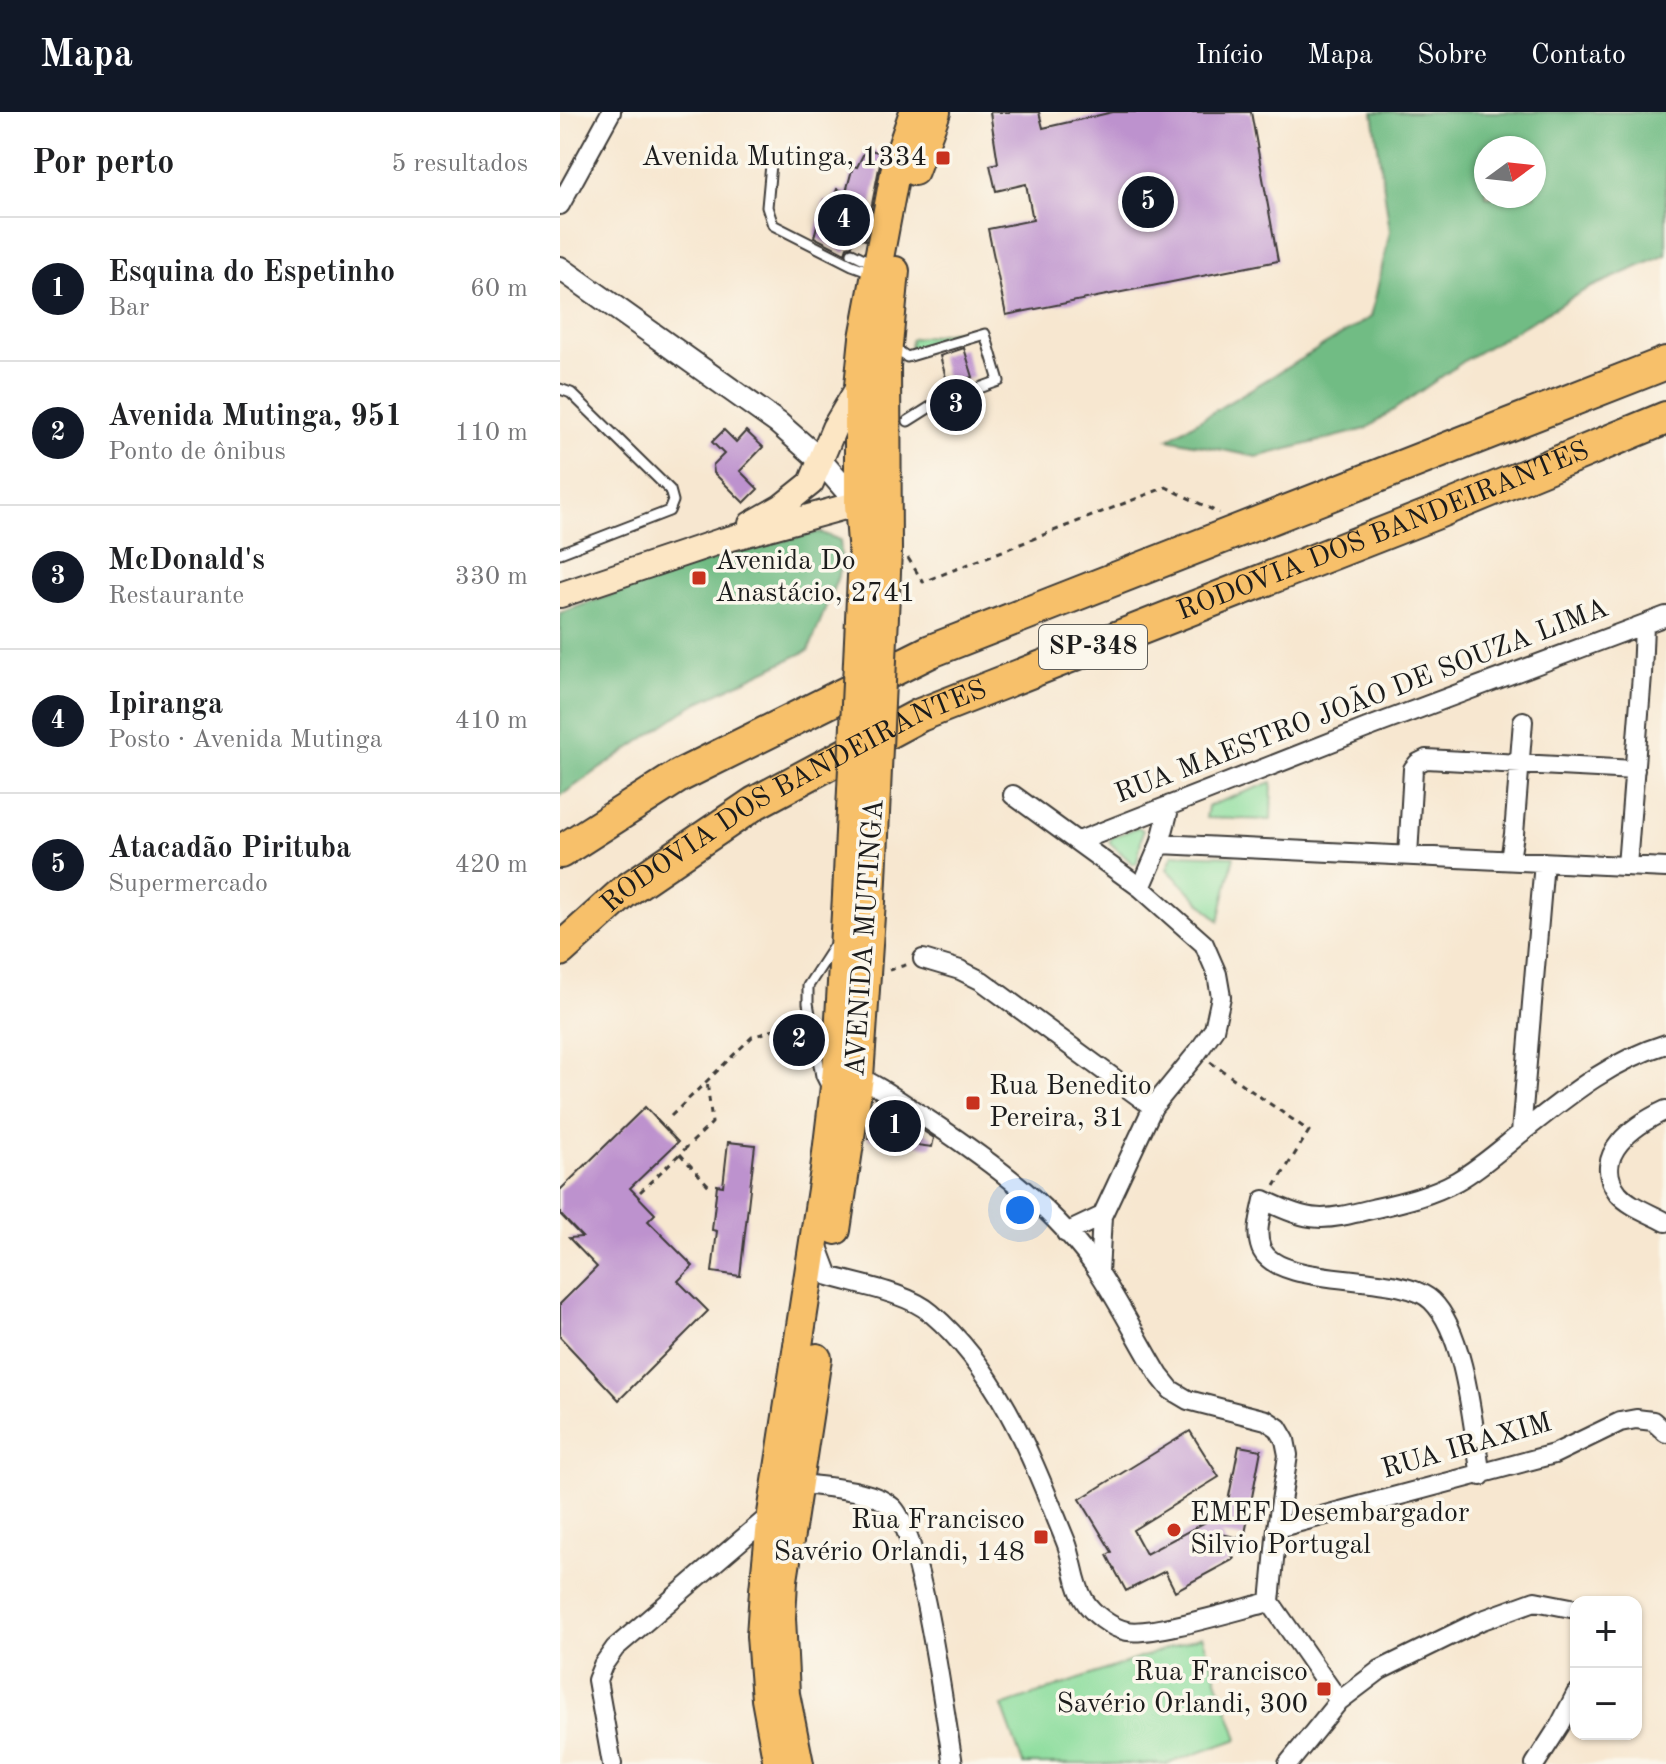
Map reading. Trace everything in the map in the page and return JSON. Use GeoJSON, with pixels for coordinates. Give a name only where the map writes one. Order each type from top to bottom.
{"type":"FeatureCollection","features":[{"type":"Feature","properties":{"kind":"highway","name":"RODOVIA DOS BANDEIRANTES"},"geometry":{"type":"LineString","coordinates":[[560,852],[679,776],[931,651],[1666,363]]}},
{"type":"Feature","properties":{"kind":"highway","name":"RODOVIA DOS BANDEIRANTES"},"geometry":{"type":"LineString","coordinates":[[560,950],[624,892],[755,803],[920,715],[1435,513],[1666,418]]}},
{"type":"Feature","properties":{"kind":"main road","name":"AVENIDA MUTINGA"},"geometry":{"type":"LineString","coordinates":[[879,543],[859,505],[859,386],[864,338],[878,270],[884,195],[914,112]]}},
{"type":"Feature","properties":{"kind":"main road","name":"AVENIDA MUTINGA"},"geometry":{"type":"LineString","coordinates":[[778,1764],[766,1699],[761,1636],[772,1514],[815,1237],[843,1081],[867,978],[859,899],[879,543],[887,494],[888,343],[900,234],[917,160],[936,112]]}},
{"type":"Feature","properties":{"kind":"main road"},"geometry":{"type":"LineString","coordinates":[[721,541],[804,491],[811,483],[819,459],[847,403],[859,386],[870,391],[877,400],[883,438],[887,444]]}},
{"type":"Feature","properties":{"kind":"main road"},"geometry":{"type":"LineString","coordinates":[[560,595],[721,541],[859,505],[887,494]]}},
{"type":"Feature","properties":{"kind":"main road","name":"AVENIDA MUTINGA"},"geometry":{"type":"LineString","coordinates":[[799,1764],[785,1694],[781,1618],[783,1580],[829,1276],[843,1081],[846,927],[859,899]]}},
{"type":"Feature","properties":{"kind":"street"},"geometry":{"type":"LineString","coordinates":[[560,205],[611,112]]}},
{"type":"Feature","properties":{"kind":"street"},"geometry":{"type":"LineString","coordinates":[[560,268],[778,423],[819,459],[859,505]]}},
{"type":"Feature","properties":{"kind":"street","name":"RUA MAESTRO JOÃO DE SOUZA LIMA"},"geometry":{"type":"LineString","coordinates":[[1079,841],[1353,733],[1666,616]]}},
{"type":"Feature","properties":{"kind":"street"},"geometry":{"type":"LineString","coordinates":[[1627,866],[1644,625]]}},
{"type":"Feature","properties":{"kind":"street"},"geometry":{"type":"LineString","coordinates":[[1510,860],[1523,721]]}},
{"type":"Feature","properties":{"kind":"street"},"geometry":{"type":"LineString","coordinates":[[1408,856],[1413,769],[1426,759],[1635,770]]}},
{"type":"Feature","properties":{"kind":"street"},"geometry":{"type":"LineString","coordinates":[[1013,795],[1141,888],[1204,944],[1217,974],[1221,997],[1214,1029],[1153,1107],[1102,1216],[1099,1273]]}},
{"type":"Feature","properties":{"kind":"street"},"geometry":{"type":"LineString","coordinates":[[1141,888],[1160,844],[1170,805]]}},
{"type":"Feature","properties":{"kind":"street"},"geometry":{"type":"LineString","coordinates":[[1160,844],[1664,869]]}},
{"type":"Feature","properties":{"kind":"street"},"geometry":{"type":"LineString","coordinates":[[1521,1133],[1544,862]]}},
{"type":"Feature","properties":{"kind":"street"},"geometry":{"type":"LineString","coordinates":[[923,959],[960,970],[982,981],[1153,1107]]}},
{"type":"Feature","properties":{"kind":"street"},"geometry":{"type":"LineString","coordinates":[[1481,1476],[1464,1378],[1456,1344],[1443,1313],[1430,1298],[1403,1288],[1299,1272],[1273,1261],[1261,1249],[1258,1227],[1264,1200],[1304,1217],[1317,1219],[1339,1217],[1425,1195],[1457,1181],[1612,1065],[1666,1044]]}},
{"type":"Feature","properties":{"kind":"street"},"geometry":{"type":"LineString","coordinates":[[843,1081],[975,1151],[1033,1201],[1066,1233],[1099,1273],[1171,1390],[1188,1400],[1266,1420],[1278,1428],[1288,1455],[1270,1602],[1339,1701]]}},
{"type":"Feature","properties":{"kind":"street"},"geometry":{"type":"LineString","coordinates":[[1666,1110],[1615,1146],[1609,1165],[1610,1178],[1618,1192],[1631,1204],[1666,1222]]}},
{"type":"Feature","properties":{"kind":"street"},"geometry":{"type":"LineString","coordinates":[[1066,1233],[1102,1216]]}},
{"type":"Feature","properties":{"kind":"street"},"geometry":{"type":"LineString","coordinates":[[815,1237],[829,1276],[901,1297],[929,1311],[954,1335],[987,1376],[1019,1431],[1070,1552],[1083,1599],[1101,1619],[1127,1631],[1159,1629],[1270,1602]]}},
{"type":"Feature","properties":{"kind":"street","name":"RUA IRAXIM"},"geometry":{"type":"LineString","coordinates":[[1277,1528],[1481,1476],[1554,1454],[1620,1422],[1636,1419],[1653,1421],[1666,1433]]}},
{"type":"Feature","properties":{"kind":"street"},"geometry":{"type":"LineString","coordinates":[[612,1764],[597,1680],[603,1665],[615,1648],[772,1514],[798,1483],[875,1496],[893,1507],[905,1525],[926,1606],[953,1764]]}},
{"type":"Feature","properties":{"kind":"street"},"geometry":{"type":"LineString","coordinates":[[1288,1764],[1339,1701],[1380,1670],[1480,1621],[1535,1601],[1570,1608]]}},
{"type":"Feature","properties":{"kind":"street"},"geometry":{"type":"LineString","coordinates":[[1535,1764],[1570,1706]]}},
{"type":"Feature","properties":{"kind":"lane"},"geometry":{"type":"LineString","coordinates":[[771,164],[767,207],[773,225],[852,265],[878,270]]}},
{"type":"Feature","properties":{"kind":"lane"},"geometry":{"type":"LineString","coordinates":[[852,253],[878,270]]}},
{"type":"Feature","properties":{"kind":"lane"},"geometry":{"type":"LineString","coordinates":[[888,343],[907,357],[985,334],[999,381],[935,404],[908,421]]}},
{"type":"Feature","properties":{"kind":"lane"},"geometry":{"type":"LineString","coordinates":[[560,389],[571,393],[670,490],[673,501],[669,511],[560,553]]}},
{"type":"Feature","properties":{"kind":"path"},"geometry":{"type":"LineString","coordinates":[[879,543],[923,582],[1166,487],[1248,527]]}},
{"type":"Feature","properties":{"kind":"path"},"geometry":{"type":"LineString","coordinates":[[867,978],[923,959]]}},
{"type":"Feature","properties":{"kind":"path"},"geometry":{"type":"LineString","coordinates":[[671,1116],[752,1037],[802,1021]]}},
{"type":"Feature","properties":{"kind":"path"},"geometry":{"type":"LineString","coordinates":[[1197,1053],[1309,1131],[1264,1200]]}},
{"type":"Feature","properties":{"kind":"path"},"geometry":{"type":"LineString","coordinates":[[640,1192],[712,1123],[707,1081]]}},
{"type":"Feature","properties":{"kind":"path"},"geometry":{"type":"LineString","coordinates":[[680,1154],[709,1186]]}},
{"type":"Feature","properties":{"kind":"green space"},"geometry":{"type":"Polygon","coordinates":[[[1373,112],[1666,112],[1666,255],[1587,289],[1467,359],[1366,429],[1257,457],[1168,439],[1371,317],[1390,231],[1373,112]]]}},
{"type":"Feature","properties":{"kind":"green space"},"geometry":{"type":"Polygon","coordinates":[[[963,330],[949,341],[910,349],[911,339],[963,330]]]}},
{"type":"Feature","properties":{"kind":"green space"},"geometry":{"type":"Polygon","coordinates":[[[819,532],[840,540],[842,566],[809,650],[693,705],[560,796],[560,613],[693,566],[819,532]]]}},
{"type":"Feature","properties":{"kind":"green space"},"geometry":{"type":"Polygon","coordinates":[[[1272,782],[1271,820],[1206,818],[1208,806],[1272,782]]]}},
{"type":"Feature","properties":{"kind":"green space"},"geometry":{"type":"Polygon","coordinates":[[[1138,827],[1143,830],[1137,863],[1133,864],[1109,842],[1113,837],[1138,827]]]}},
{"type":"Feature","properties":{"kind":"green space"},"geometry":{"type":"Polygon","coordinates":[[[1173,854],[1234,856],[1219,921],[1167,869],[1173,854]]]}},
{"type":"Feature","properties":{"kind":"green space"},"geometry":{"type":"Polygon","coordinates":[[[1202,1636],[1238,1739],[1167,1764],[1023,1764],[1002,1706],[1202,1636]]]}},
{"type":"Feature","properties":{"kind":"building"},"geometry":{"type":"Polygon","coordinates":[[[990,112],[1039,112],[1043,128],[1113,112],[1251,112],[1278,261],[1006,315],[988,229],[1033,220],[1026,184],[996,191],[990,165],[998,163],[990,112]]]}},
{"type":"Feature","properties":{"kind":"building"},"geometry":{"type":"Polygon","coordinates":[[[866,149],[882,153],[865,240],[854,237],[852,246],[847,247],[845,253],[814,237],[824,200],[832,203],[837,189],[846,192],[853,166],[857,167],[866,149]]]}},
{"type":"Feature","properties":{"kind":"building"},"geometry":{"type":"Polygon","coordinates":[[[964,348],[973,377],[948,385],[940,356],[964,348]]]}},
{"type":"Feature","properties":{"kind":"building"},"geometry":{"type":"Polygon","coordinates":[[[724,430],[736,442],[746,431],[763,447],[740,471],[758,489],[744,503],[714,473],[713,465],[724,454],[712,442],[724,430]]]}},
{"type":"Feature","properties":{"kind":"building"},"geometry":{"type":"Polygon","coordinates":[[[645,1107],[678,1142],[630,1188],[655,1214],[648,1221],[693,1266],[678,1281],[708,1311],[619,1400],[560,1337],[560,1304],[597,1267],[569,1238],[582,1237],[560,1214],[560,1190],[645,1107]]]}},
{"type":"Feature","properties":{"kind":"building"},"geometry":{"type":"Polygon","coordinates":[[[881,1111],[899,1115],[934,1138],[932,1147],[868,1139],[872,1118],[881,1111]]]}},
{"type":"Feature","properties":{"kind":"building"},"geometry":{"type":"Polygon","coordinates":[[[728,1142],[755,1145],[740,1276],[712,1272],[717,1231],[712,1230],[717,1185],[723,1186],[728,1142]]]}},
{"type":"Feature","properties":{"kind":"building"},"geometry":{"type":"Polygon","coordinates":[[[1190,1431],[1219,1477],[1133,1530],[1146,1554],[1226,1511],[1239,1446],[1261,1450],[1244,1539],[1221,1534],[1234,1559],[1175,1591],[1165,1571],[1126,1591],[1107,1555],[1112,1552],[1080,1499],[1190,1431]]]}},
{"type":"Feature","properties":{"kind":"place","name":"Avenida Mutinga, 1334"},"geometry":{"type":"Point","coordinates":[943,158]}},
{"type":"Feature","properties":{"kind":"place","name":"Atacadão Pirituba"},"geometry":{"type":"Point","coordinates":[1148,202]}},
{"type":"Feature","properties":{"kind":"place","name":"Ipiranga"},"geometry":{"type":"Point","coordinates":[844,220]}},
{"type":"Feature","properties":{"kind":"place","name":"McDonald's"},"geometry":{"type":"Point","coordinates":[956,405]}},
{"type":"Feature","properties":{"kind":"place","name":"Avenida Do Anastácio, 2741"},"geometry":{"type":"Point","coordinates":[699,578]}},
{"type":"Feature","properties":{"kind":"place","name":"Avenida Mutinga, 951"},"geometry":{"type":"Point","coordinates":[799,1040]}},
{"type":"Feature","properties":{"kind":"place","name":"Rua Benedito Pereira, 31"},"geometry":{"type":"Point","coordinates":[973,1103]}},
{"type":"Feature","properties":{"kind":"place","name":"Esquina do Espetinho"},"geometry":{"type":"Point","coordinates":[895,1126]}},
{"type":"Feature","properties":{"kind":"place","name":"EMEF Desembargador Silvio Portugal"},"geometry":{"type":"Point","coordinates":[1174,1530]}},
{"type":"Feature","properties":{"kind":"place","name":"Rua Francisco Savério Orlandi, 148"},"geometry":{"type":"Point","coordinates":[1041,1537]}},
{"type":"Feature","properties":{"kind":"place","name":"Rua Francisco Savério Orlandi, 300"},"geometry":{"type":"Point","coordinates":[1324,1689]}}]}
